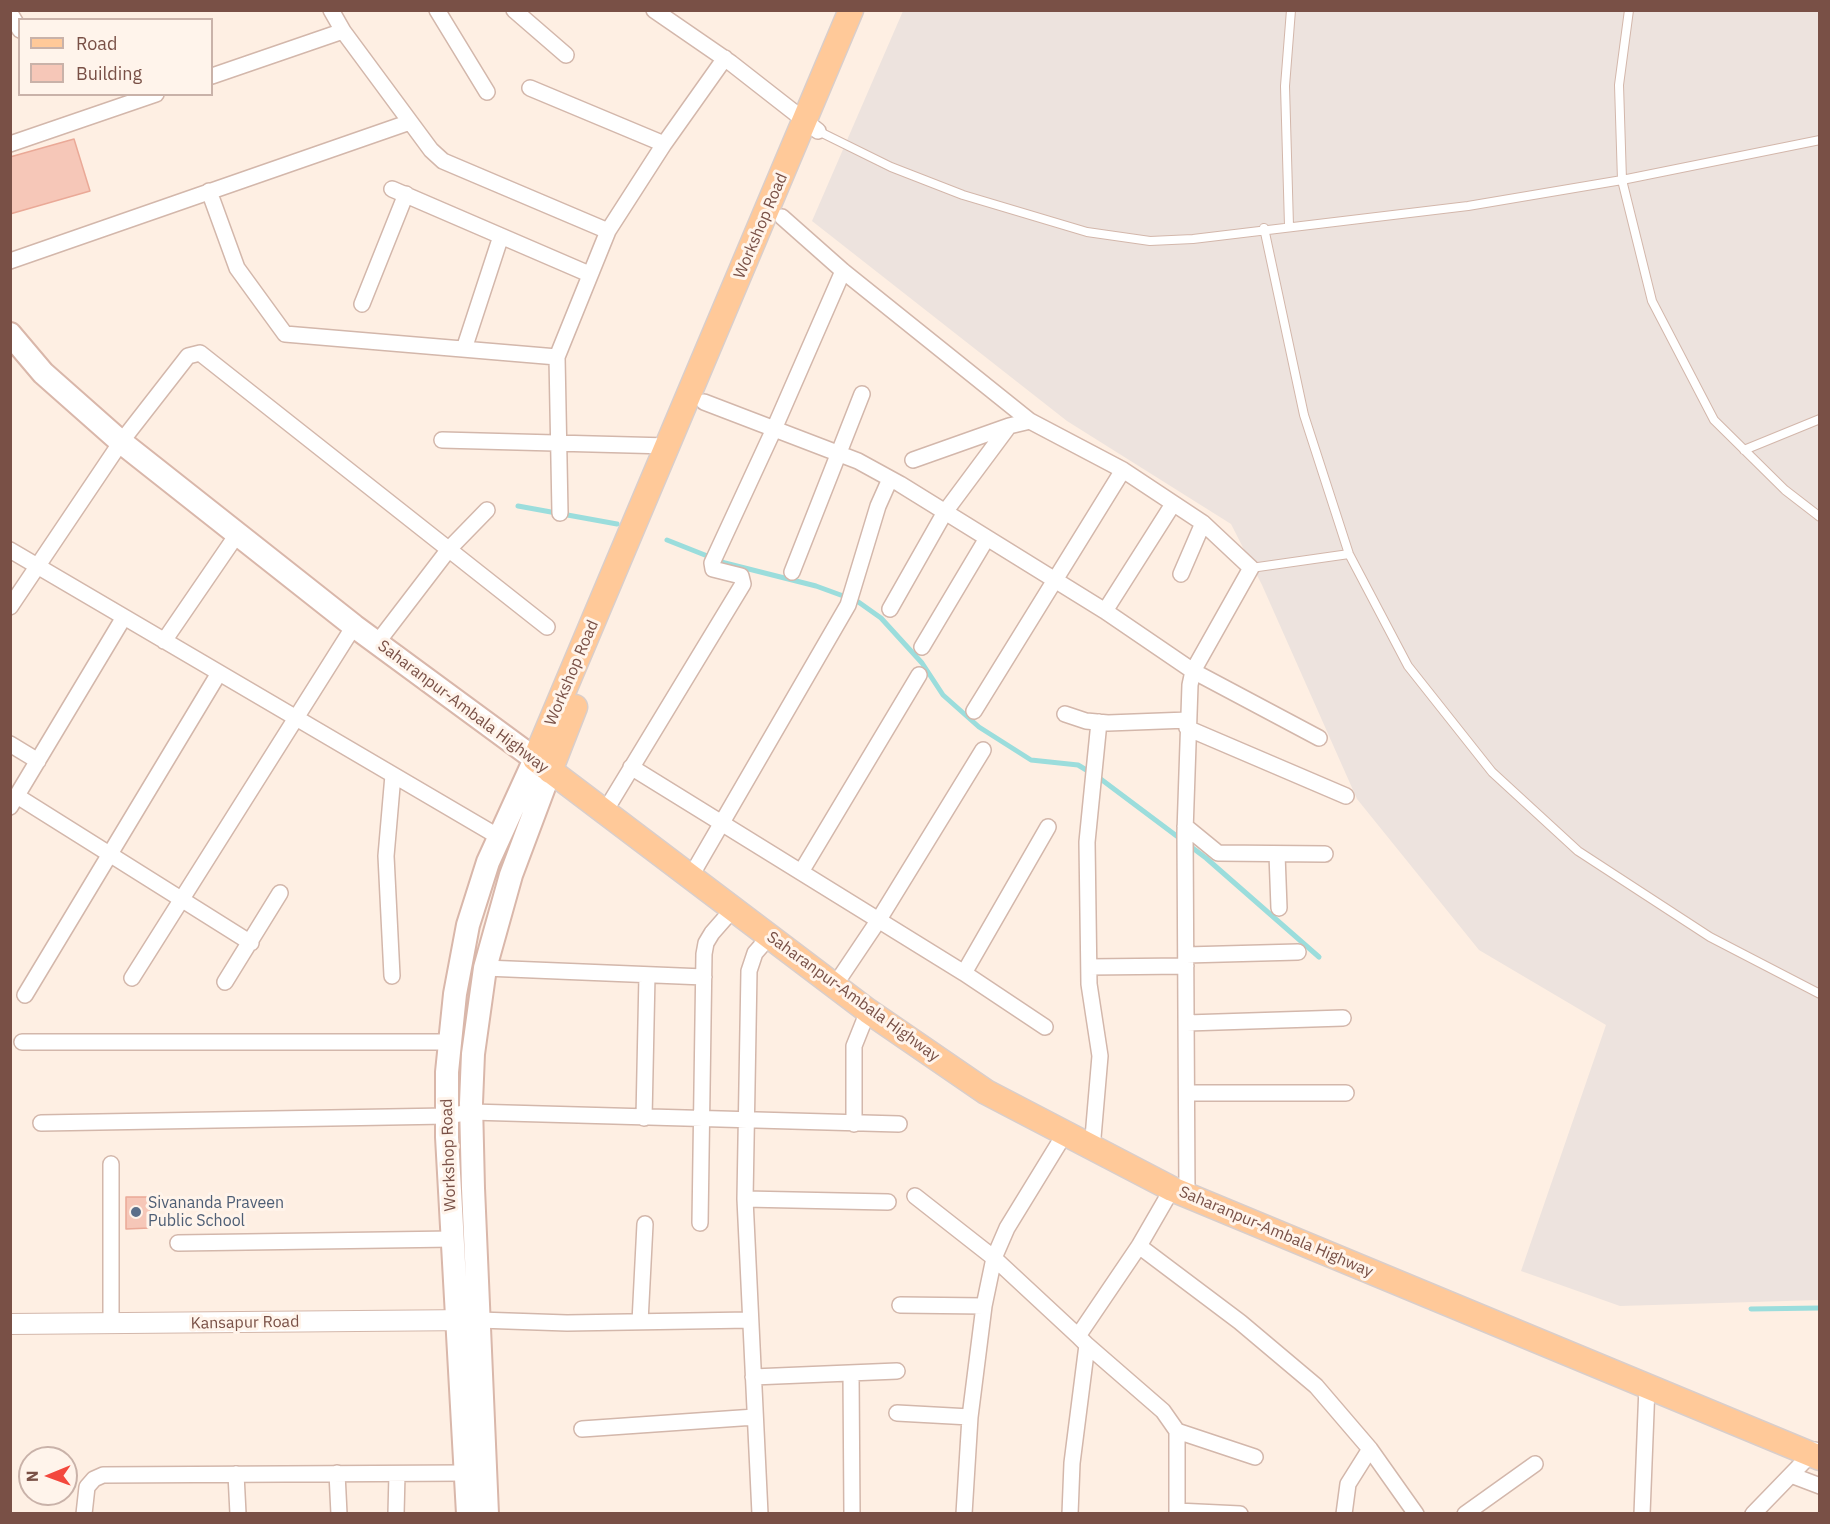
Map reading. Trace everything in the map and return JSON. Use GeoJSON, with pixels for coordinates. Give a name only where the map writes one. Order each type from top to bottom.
{"type":"FeatureCollection","features":[{"type":"Feature","properties":{"kind":"main road","name":"Workshop Road"},"geometry":{"type":"LineString","coordinates":[[487,1514],[468,1320],[453,1239],[447,1116],[447,1072],[455,994],[468,925],[488,862],[499,837],[542,765],[704,402],[782,217],[851,10]]}},
{"type":"Feature","properties":{"kind":"main road","name":"Workshop Road"},"geometry":{"type":"LineString","coordinates":[[468,1514],[466,1473],[471,1112],[474,1054],[485,968],[542,765],[668,447],[812,126],[869,10]]}},
{"type":"Feature","properties":{"kind":"main road","name":"Saharanpur-Ambala Highway"},"geometry":{"type":"LineString","coordinates":[[10,334],[43,373],[121,442],[354,626],[691,876],[868,1011],[986,1092],[1064,1135],[1179,1192],[1647,1386],[1817,1452]]}},
{"type":"Feature","properties":{"kind":"street"},"geometry":{"type":"LineString","coordinates":[[331,10],[343,31],[430,150],[443,161],[608,231]]}},
{"type":"Feature","properties":{"kind":"street"},"geometry":{"type":"LineString","coordinates":[[437,10],[487,92]]}},
{"type":"Feature","properties":{"kind":"street"},"geometry":{"type":"LineString","coordinates":[[514,10],[566,56]]}},
{"type":"Feature","properties":{"kind":"street"},"geometry":{"type":"LineString","coordinates":[[654,10],[725,58],[812,126]]}},
{"type":"Feature","properties":{"kind":"street"},"geometry":{"type":"LineString","coordinates":[[10,13],[18,27]]}},
{"type":"Feature","properties":{"kind":"street"},"geometry":{"type":"LineString","coordinates":[[213,76],[343,31]]}},
{"type":"Feature","properties":{"kind":"street"},"geometry":{"type":"LineString","coordinates":[[560,513],[557,357],[608,231],[664,144],[725,58]]}},
{"type":"Feature","properties":{"kind":"street"},"geometry":{"type":"LineString","coordinates":[[530,88],[664,144]]}},
{"type":"Feature","properties":{"kind":"street"},"geometry":{"type":"LineString","coordinates":[[10,144],[150,96]]}},
{"type":"Feature","properties":{"kind":"street"},"geometry":{"type":"LineString","coordinates":[[10,261],[410,122]]}},
{"type":"Feature","properties":{"kind":"street"},"geometry":{"type":"LineString","coordinates":[[209,191],[237,268],[285,334],[557,357]]}},
{"type":"Feature","properties":{"kind":"street"},"geometry":{"type":"LineString","coordinates":[[362,304],[399,192],[589,274]]}},
{"type":"Feature","properties":{"kind":"street"},"geometry":{"type":"LineString","coordinates":[[782,217],[843,271],[1030,421],[1123,470],[1203,523],[1251,568],[1193,671],[1187,724],[1185,829],[1187,1093],[1179,1192],[1140,1246],[1083,1341],[1072,1463],[1070,1514]]}},
{"type":"Feature","properties":{"kind":"street"},"geometry":{"type":"LineString","coordinates":[[464,349],[501,236]]}},
{"type":"Feature","properties":{"kind":"street"},"geometry":{"type":"LineString","coordinates":[[604,813],[743,584],[741,576],[713,569],[714,558],[774,429],[843,271]]}},
{"type":"Feature","properties":{"kind":"street"},"geometry":{"type":"LineString","coordinates":[[10,607],[121,442],[188,356],[200,353],[547,627]]}},
{"type":"Feature","properties":{"kind":"street"},"geometry":{"type":"LineString","coordinates":[[792,572],[862,394]]}},
{"type":"Feature","properties":{"kind":"street"},"geometry":{"type":"LineString","coordinates":[[704,402],[839,454],[890,479],[1105,611],[1193,671],[1319,738]]}},
{"type":"Feature","properties":{"kind":"street"},"geometry":{"type":"LineString","coordinates":[[913,460],[1009,426],[1030,421]]}},
{"type":"Feature","properties":{"kind":"street"},"geometry":{"type":"LineString","coordinates":[[890,609],[945,512],[1009,426]]}},
{"type":"Feature","properties":{"kind":"street"},"geometry":{"type":"LineString","coordinates":[[442,440],[668,447]]}},
{"type":"Feature","properties":{"kind":"street"},"geometry":{"type":"LineString","coordinates":[[974,711],[1123,470]]}},
{"type":"Feature","properties":{"kind":"street"},"geometry":{"type":"LineString","coordinates":[[691,876],[850,599],[878,506],[890,479]]}},
{"type":"Feature","properties":{"kind":"street"},"geometry":{"type":"LineString","coordinates":[[1105,611],[1173,504]]}},
{"type":"Feature","properties":{"kind":"street"},"geometry":{"type":"LineString","coordinates":[[377,643],[449,549],[487,510]]}},
{"type":"Feature","properties":{"kind":"street"},"geometry":{"type":"LineString","coordinates":[[1181,574],[1203,523]]}},
{"type":"Feature","properties":{"kind":"street"},"geometry":{"type":"LineString","coordinates":[[164,641],[238,533]]}},
{"type":"Feature","properties":{"kind":"street"},"geometry":{"type":"LineString","coordinates":[[922,647],[987,538]]}},
{"type":"Feature","properties":{"kind":"street"},"geometry":{"type":"LineString","coordinates":[[10,550],[499,837]]}},
{"type":"Feature","properties":{"kind":"street"},"geometry":{"type":"LineString","coordinates":[[124,617],[14,802],[110,855],[251,943]]}},
{"type":"Feature","properties":{"kind":"street"},"geometry":{"type":"LineString","coordinates":[[132,978],[354,626]]}},
{"type":"Feature","properties":{"kind":"street"},"geometry":{"type":"LineString","coordinates":[[25,995],[219,673]]}},
{"type":"Feature","properties":{"kind":"street"},"geometry":{"type":"LineString","coordinates":[[801,872],[918,675]]}},
{"type":"Feature","properties":{"kind":"street"},"geometry":{"type":"LineString","coordinates":[[1065,714],[1099,722],[1187,724],[1346,796]]}},
{"type":"Feature","properties":{"kind":"street"},"geometry":{"type":"LineString","coordinates":[[1092,1149],[1100,1056],[1090,996],[1087,842],[1099,722]]}},
{"type":"Feature","properties":{"kind":"street"},"geometry":{"type":"LineString","coordinates":[[10,744],[38,761]]}},
{"type":"Feature","properties":{"kind":"street"},"geometry":{"type":"LineString","coordinates":[[835,985],[879,921],[983,750]]}},
{"type":"Feature","properties":{"kind":"street"},"geometry":{"type":"LineString","coordinates":[[631,767],[964,973],[1045,1027]]}},
{"type":"Feature","properties":{"kind":"street"},"geometry":{"type":"LineString","coordinates":[[392,976],[386,855],[393,775]]}},
{"type":"Feature","properties":{"kind":"street"},"geometry":{"type":"LineString","coordinates":[[964,973],[1048,827]]}},
{"type":"Feature","properties":{"kind":"street"},"geometry":{"type":"LineString","coordinates":[[1185,829],[1218,853],[1325,854]]}},
{"type":"Feature","properties":{"kind":"street"},"geometry":{"type":"LineString","coordinates":[[1277,854],[1279,908]]}},
{"type":"Feature","properties":{"kind":"street"},"geometry":{"type":"LineString","coordinates":[[225,982],[280,893]]}},
{"type":"Feature","properties":{"kind":"street"},"geometry":{"type":"LineString","coordinates":[[700,1223],[706,943],[733,909]]}},
{"type":"Feature","properties":{"kind":"street"},"geometry":{"type":"LineString","coordinates":[[760,1514],[745,1199],[746,1119],[750,971],[755,953],[769,937]]}},
{"type":"Feature","properties":{"kind":"street"},"geometry":{"type":"LineString","coordinates":[[1089,967],[1298,951]]}},
{"type":"Feature","properties":{"kind":"street"},"geometry":{"type":"LineString","coordinates":[[485,968],[704,977]]}},
{"type":"Feature","properties":{"kind":"street"},"geometry":{"type":"LineString","coordinates":[[644,1118],[647,975]]}},
{"type":"Feature","properties":{"kind":"street"},"geometry":{"type":"LineString","coordinates":[[854,1124],[854,1046],[868,1011]]}},
{"type":"Feature","properties":{"kind":"street"},"geometry":{"type":"LineString","coordinates":[[1186,1023],[1343,1018]]}},
{"type":"Feature","properties":{"kind":"street"},"geometry":{"type":"LineString","coordinates":[[22,1042],[450,1042]]}},
{"type":"Feature","properties":{"kind":"street"},"geometry":{"type":"LineString","coordinates":[[1187,1093],[1346,1093]]}},
{"type":"Feature","properties":{"kind":"street"},"geometry":{"type":"LineString","coordinates":[[41,1123],[447,1116],[471,1112],[899,1124]]}},
{"type":"Feature","properties":{"kind":"street"},"geometry":{"type":"LineString","coordinates":[[964,1514],[970,1418],[984,1306],[994,1258],[1007,1228],[1064,1135]]}},
{"type":"Feature","properties":{"kind":"street"},"geometry":{"type":"LineString","coordinates":[[111,1164],[111,1324]]}},
{"type":"Feature","properties":{"kind":"street"},"geometry":{"type":"LineString","coordinates":[[915,1196],[994,1258],[1163,1411],[1177,1431],[1177,1512],[1238,1513]]}},
{"type":"Feature","properties":{"kind":"street"},"geometry":{"type":"LineString","coordinates":[[745,1199],[888,1202]]}},
{"type":"Feature","properties":{"kind":"street"},"geometry":{"type":"LineString","coordinates":[[640,1322],[645,1224]]}},
{"type":"Feature","properties":{"kind":"street"},"geometry":{"type":"LineString","coordinates":[[178,1243],[453,1239]]}},
{"type":"Feature","properties":{"kind":"street"},"geometry":{"type":"LineString","coordinates":[[1140,1246],[1288,1361],[1334,1405],[1370,1449],[1416,1514]]}},
{"type":"Feature","properties":{"kind":"street"},"geometry":{"type":"LineString","coordinates":[[900,1305],[984,1306]]}},
{"type":"Feature","properties":{"kind":"street"},"geometry":{"type":"LineString","coordinates":[[468,1320],[567,1323],[750,1320]]}},
{"type":"Feature","properties":{"kind":"street","name":"Kansapur Road"},"geometry":{"type":"LineString","coordinates":[[10,1324],[468,1320]]}},
{"type":"Feature","properties":{"kind":"street"},"geometry":{"type":"LineString","coordinates":[[753,1377],[897,1371]]}},
{"type":"Feature","properties":{"kind":"street"},"geometry":{"type":"LineString","coordinates":[[851,1373],[852,1514]]}},
{"type":"Feature","properties":{"kind":"street"},"geometry":{"type":"LineString","coordinates":[[1642,1514],[1647,1386]]}},
{"type":"Feature","properties":{"kind":"street"},"geometry":{"type":"LineString","coordinates":[[897,1413],[970,1418]]}},
{"type":"Feature","properties":{"kind":"street"},"geometry":{"type":"LineString","coordinates":[[582,1429],[755,1417]]}},
{"type":"Feature","properties":{"kind":"street"},"geometry":{"type":"LineString","coordinates":[[1177,1431],[1255,1457]]}},
{"type":"Feature","properties":{"kind":"street"},"geometry":{"type":"LineString","coordinates":[[1344,1514],[1348,1484],[1370,1449]]}},
{"type":"Feature","properties":{"kind":"street"},"geometry":{"type":"LineString","coordinates":[[1752,1514],[1817,1452]]}},
{"type":"Feature","properties":{"kind":"street"},"geometry":{"type":"LineString","coordinates":[[1465,1514],[1535,1464]]}},
{"type":"Feature","properties":{"kind":"street"},"geometry":{"type":"LineString","coordinates":[[337,1473],[339,1514]]}},
{"type":"Feature","properties":{"kind":"street"},"geometry":{"type":"LineString","coordinates":[[84,1514],[87,1487],[94,1479],[103,1475],[466,1473]]}},
{"type":"Feature","properties":{"kind":"street"},"geometry":{"type":"LineString","coordinates":[[236,1474],[237,1514]]}},
{"type":"Feature","properties":{"kind":"street"},"geometry":{"type":"LineString","coordinates":[[396,1514],[397,1474]]}},
{"type":"Feature","properties":{"kind":"street"},"geometry":{"type":"LineString","coordinates":[[1791,1475],[1820,1486]]}},
{"type":"Feature","properties":{"kind":"lane"},"geometry":{"type":"LineString","coordinates":[[1289,226],[1285,86],[1290,10]]}},
{"type":"Feature","properties":{"kind":"lane"},"geometry":{"type":"LineString","coordinates":[[1629,10],[1619,85],[1622,180],[1652,302],[1714,420],[1785,490],[1820,517]]}},
{"type":"Feature","properties":{"kind":"lane"},"geometry":{"type":"LineString","coordinates":[[812,126],[891,167],[963,195],[1087,232],[1150,241],[1193,239],[1264,228],[1468,206],[1622,180],[1820,140]]}},
{"type":"Feature","properties":{"kind":"lane"},"geometry":{"type":"LineString","coordinates":[[1264,228],[1304,415],[1349,554],[1408,666],[1492,772],[1578,851],[1710,937],[1820,994]]}},
{"type":"Feature","properties":{"kind":"lane"},"geometry":{"type":"LineString","coordinates":[[1744,450],[1820,419]]}},
{"type":"Feature","properties":{"kind":"lane"},"geometry":{"type":"LineString","coordinates":[[1251,568],[1349,554]]}},
{"type":"Feature","properties":{"kind":"shaded area"},"geometry":{"type":"Polygon","coordinates":[[[903,11],[1819,11],[1819,1300],[1620,1306],[1521,1271],[1606,1025],[1479,950],[1357,799],[1262,585],[1231,524],[1067,421],[812,221],[903,11]]]}},
{"type":"Feature","properties":{"kind":"building"},"geometry":{"type":"Polygon","coordinates":[[[74,139],[90,191],[10,214],[10,157],[74,139]]]}},
{"type":"Feature","properties":{"kind":"building"},"geometry":{"type":"Polygon","coordinates":[[[126,1197],[150,1197],[150,1228],[126,1229],[126,1197]]]}},
{"type":"Feature","properties":{"kind":"waterway"},"geometry":{"type":"LineString","coordinates":[[518,506],[617,524]]}},
{"type":"Feature","properties":{"kind":"waterway"},"geometry":{"type":"LineString","coordinates":[[667,540],[725,563],[816,586],[857,601],[881,618],[922,663],[943,695],[979,727],[1031,760],[1078,765],[1098,777],[1206,858],[1319,957]]}},
{"type":"Feature","properties":{"kind":"waterway"},"geometry":{"type":"LineString","coordinates":[[1751,1309],[1820,1308]]}},
{"type":"Feature","properties":{"kind":"place","name":"Sivananda Praveen Public School"},"geometry":{"type":"Point","coordinates":[136,1212]}}]}
